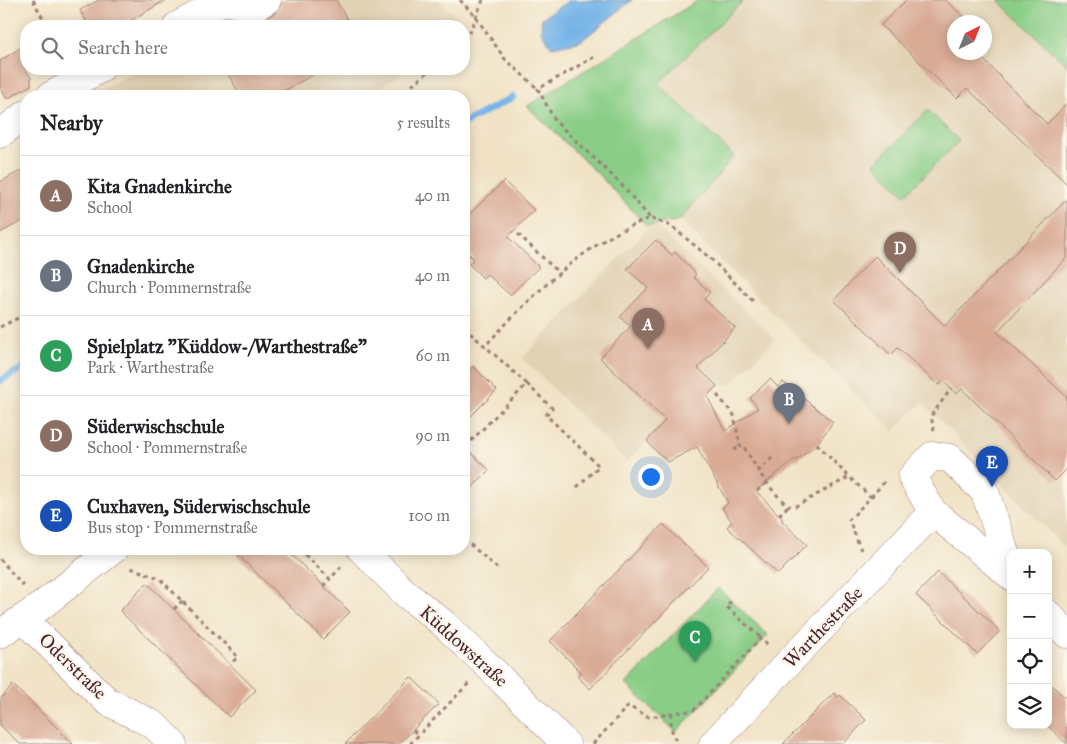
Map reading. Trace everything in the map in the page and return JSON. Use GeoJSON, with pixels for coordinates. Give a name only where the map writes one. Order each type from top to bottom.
{"type":"FeatureCollection","features":[{"type":"Feature","properties":{"kind":"street"},"geometry":{"type":"LineString","coordinates":[[188,20],[223,1],[255,7],[267,0]]}},
{"type":"Feature","properties":{"kind":"street"},"geometry":{"type":"LineString","coordinates":[[61,90],[89,75]]}},
{"type":"Feature","properties":{"kind":"street"},"geometry":{"type":"LineString","coordinates":[[0,134],[20,119]]}},
{"type":"Feature","properties":{"kind":"street"},"geometry":{"type":"LineString","coordinates":[[1007,559],[985,492],[950,458],[932,456],[912,477],[933,512],[1007,573]]}},
{"type":"Feature","properties":{"kind":"street","name":"Warthestraße"},"geometry":{"type":"LineString","coordinates":[[713,744],[933,512]]}},
{"type":"Feature","properties":{"kind":"street"},"geometry":{"type":"LineString","coordinates":[[0,634],[32,613],[106,555]]}},
{"type":"Feature","properties":{"kind":"street","name":"Küddowstraße"},"geometry":{"type":"LineString","coordinates":[[354,555],[443,623],[566,744]]}},
{"type":"Feature","properties":{"kind":"street","name":"Oderstraße"},"geometry":{"type":"LineString","coordinates":[[32,613],[107,701],[154,725],[173,744]]}},
{"type":"Feature","properties":{"kind":"street"},"geometry":{"type":"LineString","coordinates":[[1052,618],[1067,634]]}},
{"type":"Feature","properties":{"kind":"path"},"geometry":{"type":"LineString","coordinates":[[33,0],[44,20]]}},
{"type":"Feature","properties":{"kind":"path"},"geometry":{"type":"LineString","coordinates":[[460,0],[476,16],[505,59],[538,89],[555,121],[621,184],[650,218],[671,226],[703,253],[752,301]]}},
{"type":"Feature","properties":{"kind":"path"},"geometry":{"type":"LineString","coordinates":[[470,31],[483,0]]}},
{"type":"Feature","properties":{"kind":"path"},"geometry":{"type":"LineString","coordinates":[[538,89],[594,57]]}},
{"type":"Feature","properties":{"kind":"path"},"geometry":{"type":"LineString","coordinates":[[407,90],[424,75]]}},
{"type":"Feature","properties":{"kind":"path"},"geometry":{"type":"LineString","coordinates":[[485,346],[522,307],[568,265],[626,226],[650,218]]}},
{"type":"Feature","properties":{"kind":"path"},"geometry":{"type":"LineString","coordinates":[[518,234],[559,273]]}},
{"type":"Feature","properties":{"kind":"path"},"geometry":{"type":"LineString","coordinates":[[0,327],[20,317]]}},
{"type":"Feature","properties":{"kind":"path"},"geometry":{"type":"LineString","coordinates":[[470,333],[552,408],[546,415],[599,466],[576,488]]}},
{"type":"Feature","properties":{"kind":"path"},"geometry":{"type":"LineString","coordinates":[[470,441],[527,384]]}},
{"type":"Feature","properties":{"kind":"path"},"geometry":{"type":"LineString","coordinates":[[940,456],[931,416],[951,389]]}},
{"type":"Feature","properties":{"kind":"path"},"geometry":{"type":"LineString","coordinates":[[716,395],[734,415],[740,446]]}},
{"type":"Feature","properties":{"kind":"path"},"geometry":{"type":"LineString","coordinates":[[817,444],[870,497],[849,520],[872,576]]}},
{"type":"Feature","properties":{"kind":"path"},"geometry":{"type":"LineString","coordinates":[[740,446],[743,445],[766,483],[788,506]]}},
{"type":"Feature","properties":{"kind":"path"},"geometry":{"type":"LineString","coordinates":[[734,450],[740,446]]}},
{"type":"Feature","properties":{"kind":"path"},"geometry":{"type":"LineString","coordinates":[[758,472],[773,457]]}},
{"type":"Feature","properties":{"kind":"path"},"geometry":{"type":"LineString","coordinates":[[779,515],[788,506],[796,506],[849,477]]}},
{"type":"Feature","properties":{"kind":"path"},"geometry":{"type":"LineString","coordinates":[[757,491],[766,483]]}},
{"type":"Feature","properties":{"kind":"path"},"geometry":{"type":"LineString","coordinates":[[470,544],[497,568]]}},
{"type":"Feature","properties":{"kind":"path"},"geometry":{"type":"LineString","coordinates":[[113,555],[117,563],[159,578],[238,656],[230,664]]}},
{"type":"Feature","properties":{"kind":"path"},"geometry":{"type":"LineString","coordinates":[[305,555],[330,579]]}},
{"type":"Feature","properties":{"kind":"path"},"geometry":{"type":"LineString","coordinates":[[324,586],[354,555]]}},
{"type":"Feature","properties":{"kind":"path"},"geometry":{"type":"LineString","coordinates":[[0,559],[32,613]]}},
{"type":"Feature","properties":{"kind":"path"},"geometry":{"type":"LineString","coordinates":[[174,609],[182,601]]}},
{"type":"Feature","properties":{"kind":"path"},"geometry":{"type":"LineString","coordinates":[[731,602],[726,606],[771,648]]}},
{"type":"Feature","properties":{"kind":"path"},"geometry":{"type":"LineString","coordinates":[[593,744],[628,706],[649,718],[694,710],[761,638]]}},
{"type":"Feature","properties":{"kind":"path"},"geometry":{"type":"LineString","coordinates":[[410,744],[487,665]]}},
{"type":"Feature","properties":{"kind":"path"},"geometry":{"type":"LineString","coordinates":[[671,714],[672,728],[677,744]]}},
{"type":"Feature","properties":{"kind":"path"},"geometry":{"type":"LineString","coordinates":[[413,730],[418,735]]}},
{"type":"Feature","properties":{"kind":"shaded area"},"geometry":{"type":"Polygon","coordinates":[[[278,0],[439,0],[455,16],[455,20],[245,20],[278,0]]]}},
{"type":"Feature","properties":{"kind":"shaded area"},"geometry":{"type":"Polygon","coordinates":[[[744,0],[998,0],[1067,66],[1066,549],[922,402],[894,431],[680,220],[734,156],[658,84],[744,0]]]}},
{"type":"Feature","properties":{"kind":"shaded area"},"geometry":{"type":"Polygon","coordinates":[[[128,75],[399,75],[376,90],[103,89],[128,75]]]}},
{"type":"Feature","properties":{"kind":"shaded area"},"geometry":{"type":"Polygon","coordinates":[[[653,223],[775,339],[732,383],[717,386],[707,396],[725,430],[668,462],[647,441],[627,462],[522,358],[653,223]]]}},
{"type":"Feature","properties":{"kind":"green space"},"geometry":{"type":"Polygon","coordinates":[[[699,0],[744,0],[658,84],[734,156],[680,220],[647,226],[601,177],[527,106],[699,0]]]}},
{"type":"Feature","properties":{"kind":"green space"},"geometry":{"type":"Polygon","coordinates":[[[998,0],[1067,0],[1067,66],[998,0]]]}},
{"type":"Feature","properties":{"kind":"green space"},"geometry":{"type":"Polygon","coordinates":[[[928,110],[959,141],[905,195],[874,164],[928,110]]]}},
{"type":"Feature","properties":{"kind":"green space"},"geometry":{"type":"Polygon","coordinates":[[[718,588],[768,635],[676,732],[626,684],[718,588]]]}},
{"type":"Feature","properties":{"kind":"water"},"geometry":{"type":"Polygon","coordinates":[[[570,0],[632,0],[581,41],[552,47],[541,32],[542,18],[570,0]]]}},
{"type":"Feature","properties":{"kind":"building"},"geometry":{"type":"Polygon","coordinates":[[[99,0],[166,0],[131,20],[86,20],[80,10],[99,0]]]}},
{"type":"Feature","properties":{"kind":"building"},"geometry":{"type":"Polygon","coordinates":[[[289,0],[336,0],[348,20],[263,20],[275,13],[282,4],[289,0]]]}},
{"type":"Feature","properties":{"kind":"building"},"geometry":{"type":"Polygon","coordinates":[[[906,0],[946,0],[962,15],[947,15],[947,60],[984,60],[1047,124],[1067,103],[1067,184],[967,88],[957,98],[881,25],[906,0]]]}},
{"type":"Feature","properties":{"kind":"building"},"geometry":{"type":"Polygon","coordinates":[[[20,48],[20,75],[30,75],[31,85],[7,99],[0,87],[0,61],[20,48]]]}},
{"type":"Feature","properties":{"kind":"building"},"geometry":{"type":"Polygon","coordinates":[[[229,75],[312,75],[286,90],[237,90],[229,75]]]}},
{"type":"Feature","properties":{"kind":"building"},"geometry":{"type":"Polygon","coordinates":[[[20,171],[20,222],[0,233],[0,182],[20,171]]]}},
{"type":"Feature","properties":{"kind":"building"},"geometry":{"type":"Polygon","coordinates":[[[504,181],[534,210],[508,237],[539,267],[510,295],[487,274],[483,278],[470,265],[474,259],[470,255],[470,213],[504,181]]]}},
{"type":"Feature","properties":{"kind":"building"},"geometry":{"type":"Polygon","coordinates":[[[1067,199],[1067,257],[997,332],[1067,397],[1067,469],[1055,481],[962,389],[957,394],[944,382],[938,385],[898,348],[891,355],[834,300],[875,256],[945,326],[1067,199]]]}},
{"type":"Feature","properties":{"kind":"building"},"geometry":{"type":"Polygon","coordinates":[[[656,240],[672,255],[675,252],[696,274],[693,277],[710,292],[704,299],[735,328],[698,368],[717,386],[707,396],[725,431],[758,408],[750,398],[770,379],[778,387],[783,382],[833,422],[817,444],[797,460],[795,459],[756,491],[782,518],[782,521],[807,545],[778,574],[727,527],[732,522],[722,508],[728,503],[697,447],[668,462],[656,451],[647,441],[665,420],[600,358],[631,326],[620,317],[648,288],[627,269],[656,240]]]}},
{"type":"Feature","properties":{"kind":"building"},"geometry":{"type":"Polygon","coordinates":[[[473,366],[497,390],[470,417],[470,369],[473,366]]]}},
{"type":"Feature","properties":{"kind":"building"},"geometry":{"type":"Polygon","coordinates":[[[470,452],[489,470],[470,490],[470,452]]]}},
{"type":"Feature","properties":{"kind":"building"},"geometry":{"type":"Polygon","coordinates":[[[663,524],[708,567],[590,689],[577,676],[581,672],[550,641],[663,524]]]}},
{"type":"Feature","properties":{"kind":"building"},"geometry":{"type":"Polygon","coordinates":[[[238,555],[292,555],[350,612],[323,639],[238,555]]]}},
{"type":"Feature","properties":{"kind":"building"},"geometry":{"type":"Polygon","coordinates":[[[938,572],[1000,631],[977,654],[916,595],[938,572]]]}},
{"type":"Feature","properties":{"kind":"building"},"geometry":{"type":"Polygon","coordinates":[[[147,583],[256,690],[229,717],[120,611],[147,583]]]}},
{"type":"Feature","properties":{"kind":"building"},"geometry":{"type":"Polygon","coordinates":[[[411,677],[439,704],[399,744],[345,744],[411,677]]]}},
{"type":"Feature","properties":{"kind":"building"},"geometry":{"type":"Polygon","coordinates":[[[13,685],[73,744],[20,744],[0,725],[0,699],[13,685]]]}},
{"type":"Feature","properties":{"kind":"building"},"geometry":{"type":"Polygon","coordinates":[[[1052,686],[1067,699],[1067,744],[1051,729],[1052,686]]]}},
{"type":"Feature","properties":{"kind":"building"},"geometry":{"type":"Polygon","coordinates":[[[834,693],[838,697],[840,695],[866,720],[843,744],[783,744],[834,693]]]}},
{"type":"Feature","properties":{"kind":"waterway"},"geometry":{"type":"LineString","coordinates":[[470,120],[513,97]]}},
{"type":"Feature","properties":{"kind":"waterway"},"geometry":{"type":"LineString","coordinates":[[0,381],[20,369]]}},
{"type":"Feature","properties":{"kind":"place","name":"Süderwischschule"},"geometry":{"type":"Point","coordinates":[900,273]}},
{"type":"Feature","properties":{"kind":"place","name":"Kita Gnadenkirche"},"geometry":{"type":"Point","coordinates":[648,349]}},
{"type":"Feature","properties":{"kind":"place","name":"Gnadenkirche"},"geometry":{"type":"Point","coordinates":[789,424]}},
{"type":"Feature","properties":{"kind":"place","name":"Cuxhaven, Süderwischschule"},"geometry":{"type":"Point","coordinates":[992,487]}},
{"type":"Feature","properties":{"kind":"place","name":"Spielplatz \"Küddow-/Warthestraße\""},"geometry":{"type":"Point","coordinates":[695,662]}}]}
